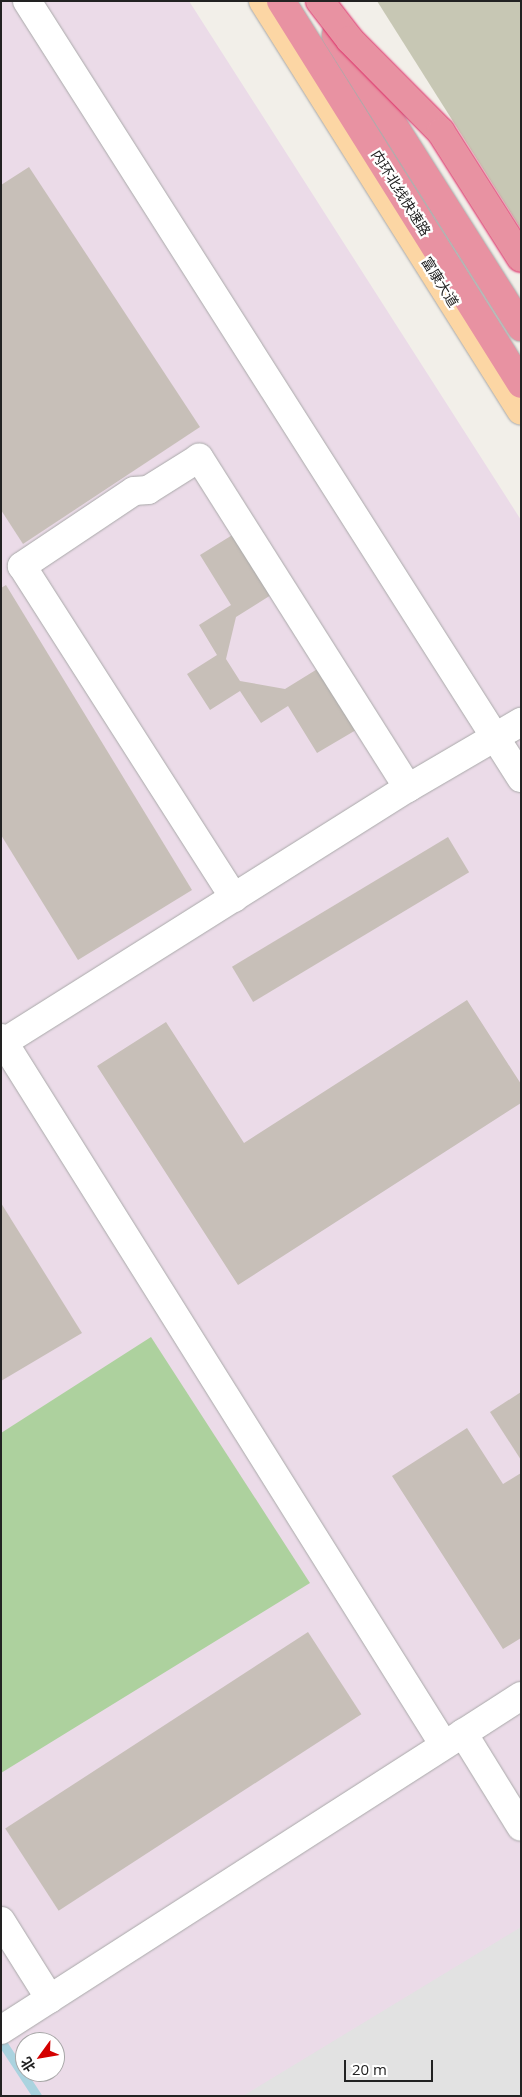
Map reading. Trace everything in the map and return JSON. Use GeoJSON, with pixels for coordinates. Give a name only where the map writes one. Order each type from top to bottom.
{"type":"FeatureCollection","features":[{"type":"Feature","properties":{"kind":"highway","name":"内环北线快速路"},"geometry":{"type":"LineString","coordinates":[[281,1],[521,384]]}},
{"type":"Feature","properties":{"kind":"highway"},"geometry":{"type":"LineString","coordinates":[[315,1],[521,327]]}},
{"type":"Feature","properties":{"kind":"highway"},"geometry":{"type":"LineString","coordinates":[[320,1],[350,40],[440,132],[521,258]]}},
{"type":"Feature","properties":{"kind":"main road","name":"富康大道"},"geometry":{"type":"LineString","coordinates":[[263,1],[521,411]]}},
{"type":"Feature","properties":{"kind":"main road"},"geometry":{"type":"LineString","coordinates":[[330,1],[521,302]]}},
{"type":"Feature","properties":{"kind":"lane"},"geometry":{"type":"LineString","coordinates":[[27,1],[521,778]]}},
{"type":"Feature","properties":{"kind":"lane"},"geometry":{"type":"LineString","coordinates":[[234,898],[22,566],[134,491],[148,490],[199,458],[408,788]]}},
{"type":"Feature","properties":{"kind":"lane"},"geometry":{"type":"LineString","coordinates":[[521,722],[408,788],[2,1042],[454,1739],[521,1827]]}},
{"type":"Feature","properties":{"kind":"lane"},"geometry":{"type":"LineString","coordinates":[[1,2030],[521,1696]]}},
{"type":"Feature","properties":{"kind":"lane"},"geometry":{"type":"LineString","coordinates":[[1,1921],[50,1999]]}},
{"type":"Feature","properties":{"kind":"shaded area"},"geometry":{"type":"Polygon","coordinates":[[[1,1],[189,1],[521,520],[521,2096],[1,2096],[1,1]]]}},
{"type":"Feature","properties":{"kind":"shaded area"},"geometry":{"type":"Polygon","coordinates":[[[377,1],[521,1],[521,229],[377,1]]]}},
{"type":"Feature","properties":{"kind":"shaded area"},"geometry":{"type":"Polygon","coordinates":[[[521,1927],[521,2096],[243,2096],[521,1927]]]}},
{"type":"Feature","properties":{"kind":"green space"},"geometry":{"type":"Polygon","coordinates":[[[151,1337],[310,1583],[1,1773],[1,1433],[151,1337]]]}},
{"type":"Feature","properties":{"kind":"building"},"geometry":{"type":"Polygon","coordinates":[[[29,167],[200,427],[23,544],[1,510],[1,185],[29,167]]]}},
{"type":"Feature","properties":{"kind":"building"},"geometry":{"type":"Polygon","coordinates":[[[234,534],[271,595],[236,617],[226,659],[240,681],[285,689],[319,668],[356,730],[317,753],[288,706],[261,723],[240,691],[210,710],[187,674],[217,655],[199,625],[231,605],[200,555],[234,534]]]}},
{"type":"Feature","properties":{"kind":"building"},"geometry":{"type":"Polygon","coordinates":[[[6,585],[192,890],[78,960],[1,835],[1,588],[6,585]]]}},
{"type":"Feature","properties":{"kind":"building"},"geometry":{"type":"Polygon","coordinates":[[[448,837],[469,872],[253,1002],[232,967],[448,837]]]}},
{"type":"Feature","properties":{"kind":"building"},"geometry":{"type":"Polygon","coordinates":[[[467,1000],[521,1084],[521,1103],[238,1285],[97,1066],[166,1022],[244,1143],[467,1000]]]}},
{"type":"Feature","properties":{"kind":"building"},"geometry":{"type":"Polygon","coordinates":[[[1,1203],[82,1333],[1,1381],[1,1203]]]}},
{"type":"Feature","properties":{"kind":"building"},"geometry":{"type":"Polygon","coordinates":[[[521,1392],[521,1460],[490,1412],[521,1392]]]}},
{"type":"Feature","properties":{"kind":"building"},"geometry":{"type":"Polygon","coordinates":[[[467,1428],[503,1484],[521,1473],[521,1638],[503,1649],[392,1476],[467,1428]]]}},
{"type":"Feature","properties":{"kind":"building"},"geometry":{"type":"Polygon","coordinates":[[[308,1632],[361,1714],[59,1911],[5,1829],[308,1632]]]}},
{"type":"Feature","properties":{"kind":"waterway"},"geometry":{"type":"LineString","coordinates":[[1,2041],[37,2096]]}}]}
